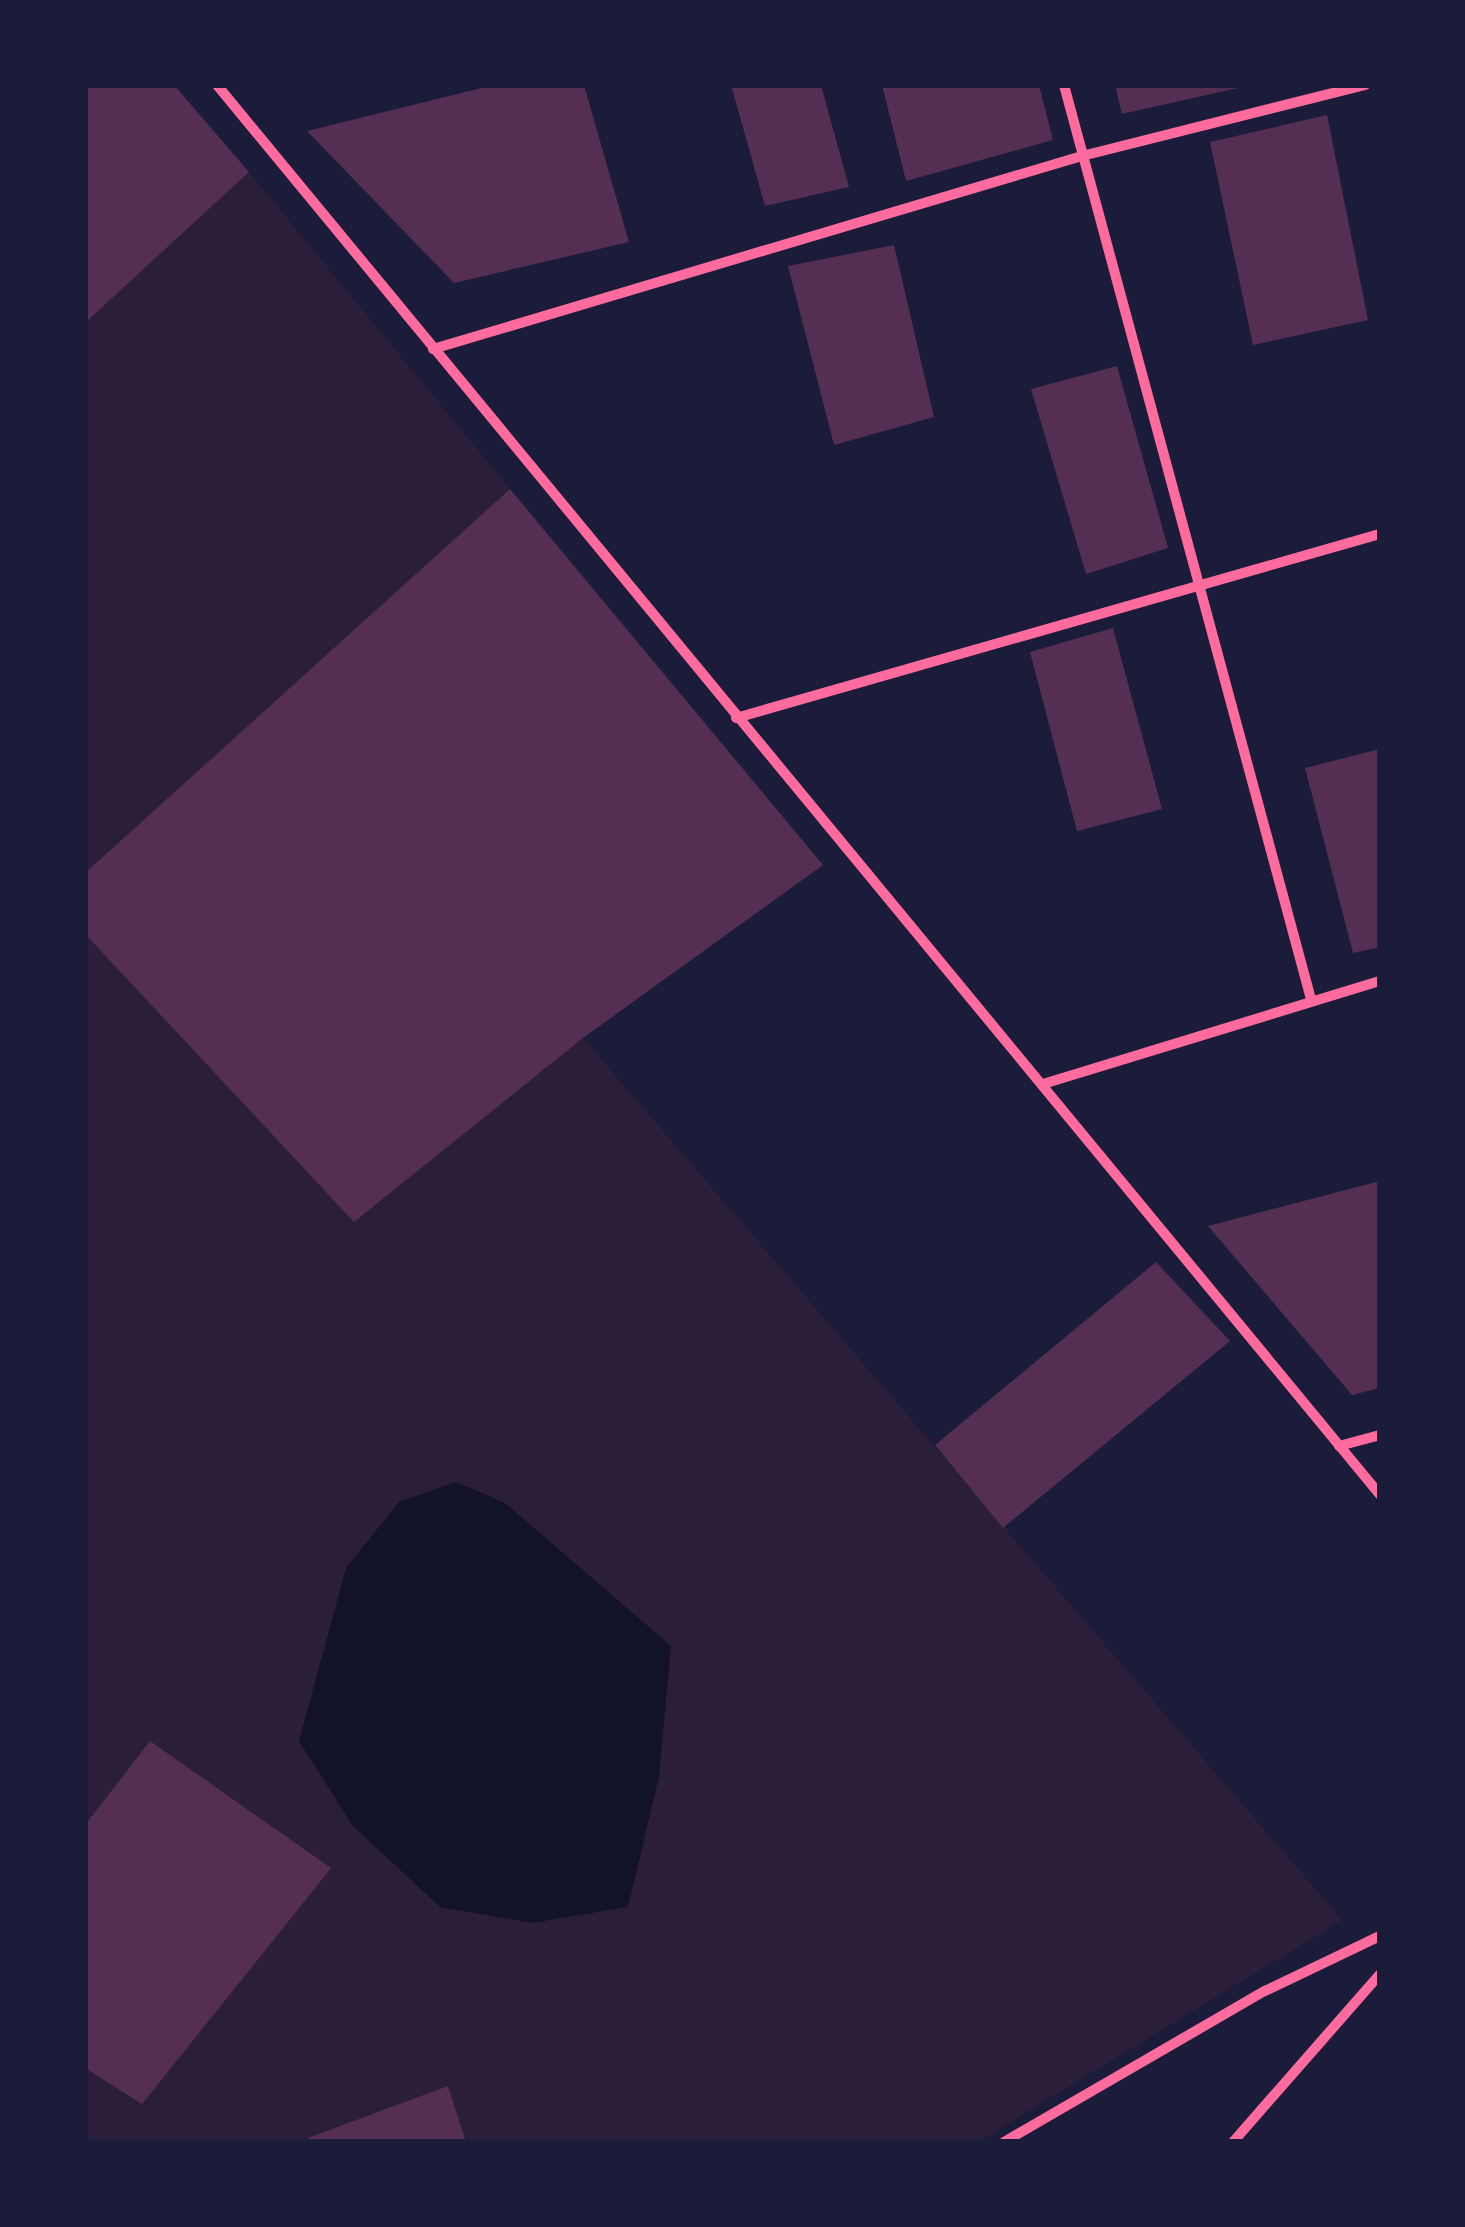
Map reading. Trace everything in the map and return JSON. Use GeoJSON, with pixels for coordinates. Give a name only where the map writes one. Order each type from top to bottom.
{"type":"FeatureCollection","features":[{"type":"Feature","properties":{"kind":"street"},"geometry":{"type":"LineString","coordinates":[[217,85],[1380,1495]]}},
{"type":"Feature","properties":{"kind":"street"},"geometry":{"type":"LineString","coordinates":[[1064,85],[1204,581],[1311,999]]}},
{"type":"Feature","properties":{"kind":"street"},"geometry":{"type":"LineString","coordinates":[[433,350],[1082,156],[1365,85]]}},
{"type":"Feature","properties":{"kind":"street"},"geometry":{"type":"LineString","coordinates":[[736,718],[1204,581],[1380,534]]}},
{"type":"Feature","properties":{"kind":"street"},"geometry":{"type":"LineString","coordinates":[[1042,1084],[1380,981]]}},
{"type":"Feature","properties":{"kind":"street"},"geometry":{"type":"LineString","coordinates":[[1340,1446],[1380,1435]]}},
{"type":"Feature","properties":{"kind":"street"},"geometry":{"type":"LineString","coordinates":[[1004,2142],[1380,1936]]}},
{"type":"Feature","properties":{"kind":"street"},"geometry":{"type":"LineString","coordinates":[[1233,2142],[1380,1974]]}},
{"type":"Feature","properties":{"kind":"shaded area"},"geometry":{"type":"Polygon","coordinates":[[[249,172],[510,489],[85,873],[85,323],[249,172]]]}},
{"type":"Feature","properties":{"kind":"shaded area"},"geometry":{"type":"Polygon","coordinates":[[[85,934],[354,1222],[583,1038],[1342,1920],[978,2142],[85,2142],[85,934]]]}},
{"type":"Feature","properties":{"kind":"shaded area"},"geometry":{"type":"Polygon","coordinates":[[[456,1482],[505,1503],[671,1646],[659,1777],[628,1907],[532,1923],[440,1907],[352,1825],[299,1741],[346,1568],[399,1502],[456,1482]]]}},
{"type":"Feature","properties":{"kind":"building"},"geometry":{"type":"Polygon","coordinates":[[[85,85],[174,85],[249,172],[85,323],[85,85]]]}},
{"type":"Feature","properties":{"kind":"building"},"geometry":{"type":"Polygon","coordinates":[[[494,85],[584,85],[629,242],[454,283],[307,131],[494,85]]]}},
{"type":"Feature","properties":{"kind":"building"},"geometry":{"type":"Polygon","coordinates":[[[731,85],[821,85],[849,187],[765,206],[731,85]]]}},
{"type":"Feature","properties":{"kind":"building"},"geometry":{"type":"Polygon","coordinates":[[[882,85],[1039,85],[1053,140],[906,181],[882,85]]]}},
{"type":"Feature","properties":{"kind":"building"},"geometry":{"type":"Polygon","coordinates":[[[1115,85],[1242,85],[1242,87],[1122,114],[1115,85]]]}},
{"type":"Feature","properties":{"kind":"building"},"geometry":{"type":"Polygon","coordinates":[[[1327,115],[1368,320],[1253,345],[1210,142],[1327,115]]]}},
{"type":"Feature","properties":{"kind":"building"},"geometry":{"type":"Polygon","coordinates":[[[894,245],[934,417],[834,445],[788,266],[894,245]]]}},
{"type":"Feature","properties":{"kind":"building"},"geometry":{"type":"Polygon","coordinates":[[[1117,366],[1168,548],[1086,574],[1031,389],[1117,366]]]}},
{"type":"Feature","properties":{"kind":"building"},"geometry":{"type":"Polygon","coordinates":[[[510,489],[823,865],[583,1038],[354,1222],[85,934],[85,873],[510,489]]]}},
{"type":"Feature","properties":{"kind":"building"},"geometry":{"type":"Polygon","coordinates":[[[1113,628],[1162,809],[1077,831],[1030,652],[1113,628]]]}},
{"type":"Feature","properties":{"kind":"building"},"geometry":{"type":"Polygon","coordinates":[[[1380,749],[1380,947],[1353,953],[1305,768],[1380,749]]]}},
{"type":"Feature","properties":{"kind":"building"},"geometry":{"type":"Polygon","coordinates":[[[1380,1181],[1380,1388],[1352,1395],[1208,1226],[1380,1181]]]}},
{"type":"Feature","properties":{"kind":"building"},"geometry":{"type":"Polygon","coordinates":[[[1156,1262],[1230,1341],[1003,1528],[935,1445],[1156,1262]]]}},
{"type":"Feature","properties":{"kind":"building"},"geometry":{"type":"Polygon","coordinates":[[[150,1741],[331,1868],[142,2104],[85,2068],[85,1825],[150,1741]]]}},
{"type":"Feature","properties":{"kind":"building"},"geometry":{"type":"Polygon","coordinates":[[[448,2086],[466,2142],[310,2142],[308,2138],[448,2086]]]}}]}
